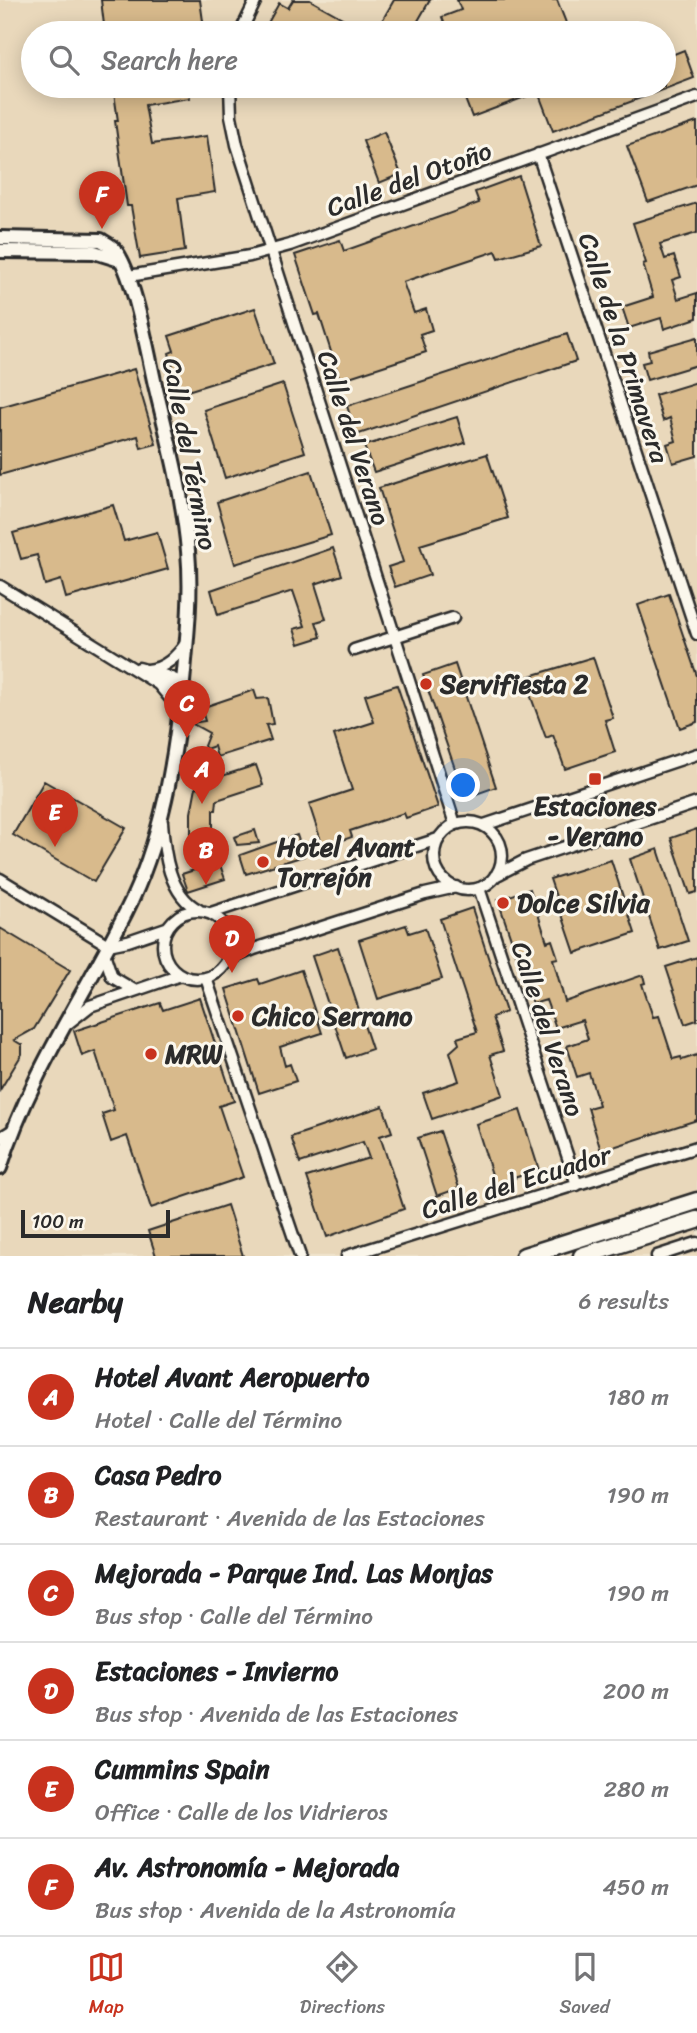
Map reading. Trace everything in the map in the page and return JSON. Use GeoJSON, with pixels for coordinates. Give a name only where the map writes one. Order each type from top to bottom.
{"type":"FeatureCollection","features":[{"type":"Feature","properties":{"kind":"main road"},"geometry":{"type":"LineString","coordinates":[[524,1256],[697,1202]]}},
{"type":"Feature","properties":{"kind":"main road"},"geometry":{"type":"LineString","coordinates":[[582,1256],[697,1220]]}},
{"type":"Feature","properties":{"kind":"street"},"geometry":{"type":"LineString","coordinates":[[246,21],[256,0]]}},
{"type":"Feature","properties":{"kind":"street","name":"Calle del Otoño"},"geometry":{"type":"LineString","coordinates":[[129,276],[271,251],[697,97]]}},
{"type":"Feature","properties":{"kind":"street","name":"Calle del Verano"},"geometry":{"type":"LineString","coordinates":[[230,98],[237,145],[455,824]]}},
{"type":"Feature","properties":{"kind":"street","name":"Calle de la Primavera"},"geometry":{"type":"LineString","coordinates":[[538,154],[697,634]]}},
{"type":"Feature","properties":{"kind":"street"},"geometry":{"type":"LineString","coordinates":[[0,238],[101,240],[114,248],[120,260]]}},
{"type":"Feature","properties":{"kind":"street"},"geometry":{"type":"LineString","coordinates":[[0,251],[93,252],[120,260]]}},
{"type":"Feature","properties":{"kind":"street","name":"Calle del Término"},"geometry":{"type":"LineString","coordinates":[[0,1165],[27,1094],[127,911],[151,851],[178,737],[190,586],[185,524],[129,276],[120,260]]}},
{"type":"Feature","properties":{"kind":"street"},"geometry":{"type":"LineString","coordinates":[[0,586],[158,684],[180,710]]}},
{"type":"Feature","properties":{"kind":"street"},"geometry":{"type":"LineString","coordinates":[[354,650],[453,618]]}},
{"type":"Feature","properties":{"kind":"street"},"geometry":{"type":"LineString","coordinates":[[131,667],[155,670],[179,653],[187,642]]}},
{"type":"Feature","properties":{"kind":"street"},"geometry":{"type":"LineString","coordinates":[[146,670],[159,676],[176,678],[183,684]]}},
{"type":"Feature","properties":{"kind":"street"},"geometry":{"type":"LineString","coordinates":[[158,684],[174,687],[183,684]]}},
{"type":"Feature","properties":{"kind":"street"},"geometry":{"type":"LineString","coordinates":[[484,825],[697,754]]}},
{"type":"Feature","properties":{"kind":"street"},"geometry":{"type":"LineString","coordinates":[[495,876],[500,865],[501,847],[496,836],[484,825],[472,822],[455,824],[445,830],[438,839],[434,853],[435,864],[444,880],[468,890],[479,888],[495,876],[526,860],[697,803]]}},
{"type":"Feature","properties":{"kind":"street"},"geometry":{"type":"LineString","coordinates":[[162,813],[164,850],[177,888],[186,904],[199,911]]}},
{"type":"Feature","properties":{"kind":"street"},"geometry":{"type":"LineString","coordinates":[[211,913],[224,923],[229,934],[231,949],[227,960],[216,973],[206,978],[181,975],[170,966],[164,956],[162,942],[166,929],[174,919],[185,913],[211,913],[438,839]]}},
{"type":"Feature","properties":{"kind":"street"},"geometry":{"type":"LineString","coordinates":[[0,879],[106,949],[112,977],[134,990]]}},
{"type":"Feature","properties":{"kind":"street"},"geometry":{"type":"LineString","coordinates":[[227,960],[425,894],[456,887]]}},
{"type":"Feature","properties":{"kind":"street","name":"Calle del Verano"},"geometry":{"type":"LineString","coordinates":[[479,888],[577,1185]]}},
{"type":"Feature","properties":{"kind":"street"},"geometry":{"type":"LineString","coordinates":[[106,949],[166,929]]}},
{"type":"Feature","properties":{"kind":"street"},"geometry":{"type":"LineString","coordinates":[[62,1027],[90,1006],[181,975]]}},
{"type":"Feature","properties":{"kind":"street"},"geometry":{"type":"LineString","coordinates":[[206,978],[300,1256]]}},
{"type":"Feature","properties":{"kind":"street"},"geometry":{"type":"LineString","coordinates":[[0,1138],[13,1130]]}},
{"type":"Feature","properties":{"kind":"street","name":"Calle del Ecuador"},"geometry":{"type":"LineString","coordinates":[[347,1256],[697,1147]]}},
{"type":"Feature","properties":{"kind":"street"},"geometry":{"type":"LineString","coordinates":[[657,1256],[697,1243]]}},
{"type":"Feature","properties":{"kind":"shaded area"},"geometry":{"type":"Polygon","coordinates":[[[0,0],[697,0],[697,1201],[524,1256],[0,1256],[0,251],[108,255],[101,240],[0,238],[0,0]]]}},
{"type":"Feature","properties":{"kind":"shaded area"},"geometry":{"type":"Polygon","coordinates":[[[697,1220],[697,1256],[582,1256],[697,1220]]]}},
{"type":"Feature","properties":{"kind":"building"},"geometry":{"type":"Polygon","coordinates":[[[101,0],[200,0],[203,21],[104,21],[101,0]]]}},
{"type":"Feature","properties":{"kind":"building"},"geometry":{"type":"Polygon","coordinates":[[[293,0],[310,0],[348,21],[269,21],[279,3],[288,8],[293,0]]]}},
{"type":"Feature","properties":{"kind":"building"},"geometry":{"type":"Polygon","coordinates":[[[394,0],[430,0],[418,21],[382,21],[394,0]]]}},
{"type":"Feature","properties":{"kind":"building"},"geometry":{"type":"Polygon","coordinates":[[[457,0],[557,0],[565,21],[444,21],[442,17],[461,10],[457,0]]]}},
{"type":"Feature","properties":{"kind":"building"},"geometry":{"type":"Polygon","coordinates":[[[684,50],[694,78],[676,85],[676,53],[684,50]]]}},
{"type":"Feature","properties":{"kind":"building"},"geometry":{"type":"Polygon","coordinates":[[[115,98],[190,98],[145,105],[152,144],[207,136],[215,192],[178,198],[185,251],[140,258],[131,206],[127,206],[115,121],[118,121],[115,98]]]}},
{"type":"Feature","properties":{"kind":"building"},"geometry":{"type":"Polygon","coordinates":[[[465,98],[522,98],[472,117],[465,98]]]}},
{"type":"Feature","properties":{"kind":"building"},"geometry":{"type":"Polygon","coordinates":[[[540,98],[641,98],[553,131],[540,98]]]}},
{"type":"Feature","properties":{"kind":"building"},"geometry":{"type":"Polygon","coordinates":[[[697,122],[697,185],[648,202],[627,146],[697,122]]]}},
{"type":"Feature","properties":{"kind":"building"},"geometry":{"type":"Polygon","coordinates":[[[384,132],[401,174],[379,183],[363,141],[384,132]]]}},
{"type":"Feature","properties":{"kind":"building"},"geometry":{"type":"Polygon","coordinates":[[[519,176],[541,246],[499,258],[496,251],[403,282],[414,313],[426,309],[432,330],[420,334],[426,352],[340,380],[319,314],[315,315],[295,255],[340,240],[344,251],[479,203],[475,192],[519,176]]]}},
{"type":"Feature","properties":{"kind":"building"},"geometry":{"type":"Polygon","coordinates":[[[697,203],[697,233],[660,244],[665,259],[674,256],[681,277],[672,280],[678,299],[697,293],[697,318],[664,329],[661,318],[629,328],[622,307],[653,297],[643,264],[646,263],[633,223],[697,203]]]}},
{"type":"Feature","properties":{"kind":"building"},"geometry":{"type":"Polygon","coordinates":[[[255,308],[274,364],[181,393],[169,353],[174,351],[169,336],[255,308]]]}},
{"type":"Feature","properties":{"kind":"building"},"geometry":{"type":"Polygon","coordinates":[[[567,334],[576,361],[356,435],[347,406],[567,334]]]}},
{"type":"Feature","properties":{"kind":"building"},"geometry":{"type":"Polygon","coordinates":[[[697,337],[697,365],[647,380],[642,363],[650,361],[648,351],[697,337]]]}},
{"type":"Feature","properties":{"kind":"building"},"geometry":{"type":"Polygon","coordinates":[[[134,369],[156,444],[141,448],[138,436],[0,475],[0,407],[134,369]]]}},
{"type":"Feature","properties":{"kind":"building"},"geometry":{"type":"Polygon","coordinates":[[[697,382],[697,456],[673,463],[667,444],[676,441],[670,418],[663,421],[655,395],[697,382]]]}},
{"type":"Feature","properties":{"kind":"building"},"geometry":{"type":"Polygon","coordinates":[[[283,384],[305,452],[225,478],[204,410],[283,384]]]}},
{"type":"Feature","properties":{"kind":"building"},"geometry":{"type":"Polygon","coordinates":[[[457,417],[465,443],[374,472],[364,446],[457,417]]]}},
{"type":"Feature","properties":{"kind":"building"},"geometry":{"type":"Polygon","coordinates":[[[487,454],[508,518],[420,545],[430,575],[395,587],[388,567],[403,562],[379,488],[487,454]]]}},
{"type":"Feature","properties":{"kind":"building"},"geometry":{"type":"Polygon","coordinates":[[[311,471],[331,535],[235,564],[217,502],[311,471]]]}},
{"type":"Feature","properties":{"kind":"building"},"geometry":{"type":"Polygon","coordinates":[[[113,505],[124,541],[157,532],[168,569],[66,598],[61,580],[45,585],[37,555],[21,559],[13,533],[113,505]]]}},
{"type":"Feature","properties":{"kind":"building"},"geometry":{"type":"Polygon","coordinates":[[[333,548],[342,575],[315,584],[326,619],[316,622],[321,637],[299,644],[294,629],[305,626],[293,591],[218,615],[211,590],[333,548]]]}},
{"type":"Feature","properties":{"kind":"building"},"geometry":{"type":"Polygon","coordinates":[[[669,594],[697,676],[697,722],[680,728],[638,605],[669,594]]]}},
{"type":"Feature","properties":{"kind":"building"},"geometry":{"type":"Polygon","coordinates":[[[593,657],[613,718],[605,720],[615,752],[565,769],[553,735],[546,738],[524,678],[593,657]]]}},
{"type":"Feature","properties":{"kind":"building"},"geometry":{"type":"Polygon","coordinates":[[[455,664],[496,787],[465,798],[423,675],[455,664]]]}},
{"type":"Feature","properties":{"kind":"building"},"geometry":{"type":"Polygon","coordinates":[[[397,685],[438,807],[406,818],[404,813],[350,831],[352,837],[323,847],[309,804],[352,790],[334,735],[374,722],[365,695],[397,685]]]}},
{"type":"Feature","properties":{"kind":"building"},"geometry":{"type":"Polygon","coordinates":[[[254,690],[257,699],[268,698],[273,724],[266,725],[271,740],[217,757],[214,746],[206,749],[204,746],[209,733],[191,723],[205,721],[201,708],[254,690]]]}},
{"type":"Feature","properties":{"kind":"building"},"geometry":{"type":"Polygon","coordinates":[[[256,765],[263,785],[217,800],[216,810],[213,810],[213,847],[191,849],[191,813],[196,787],[205,789],[203,782],[256,765]]]}},
{"type":"Feature","properties":{"kind":"building"},"geometry":{"type":"Polygon","coordinates":[[[44,781],[126,828],[94,882],[13,835],[44,781]]]}},
{"type":"Feature","properties":{"kind":"building"},"geometry":{"type":"Polygon","coordinates":[[[697,829],[697,892],[690,894],[671,838],[697,829]]]}},
{"type":"Feature","properties":{"kind":"building"},"geometry":{"type":"Polygon","coordinates":[[[255,830],[259,843],[237,845],[234,837],[255,830]]]}},
{"type":"Feature","properties":{"kind":"building"},"geometry":{"type":"Polygon","coordinates":[[[297,835],[304,856],[246,874],[240,855],[297,835]]]}},
{"type":"Feature","properties":{"kind":"building"},"geometry":{"type":"Polygon","coordinates":[[[658,849],[688,941],[660,950],[630,859],[658,849]]]}},
{"type":"Feature","properties":{"kind":"building"},"geometry":{"type":"Polygon","coordinates":[[[611,860],[635,933],[575,953],[550,879],[611,860]]]}},
{"type":"Feature","properties":{"kind":"building"},"geometry":{"type":"Polygon","coordinates":[[[219,862],[225,879],[188,891],[182,874],[219,862]]]}},
{"type":"Feature","properties":{"kind":"building"},"geometry":{"type":"Polygon","coordinates":[[[530,889],[547,942],[552,940],[558,958],[553,959],[565,1002],[643,975],[645,983],[642,984],[653,1017],[659,1016],[673,1059],[681,1057],[682,1060],[697,1055],[697,1120],[601,1151],[588,1108],[599,1105],[589,1073],[577,1077],[567,1046],[588,1039],[582,1020],[556,1028],[546,1000],[533,1004],[498,900],[530,889]]]}},
{"type":"Feature","properties":{"kind":"building"},"geometry":{"type":"Polygon","coordinates":[[[472,908],[506,1012],[492,1017],[503,1051],[490,1055],[503,1095],[432,1119],[423,1093],[459,1081],[450,1052],[459,1044],[457,1038],[477,1032],[440,919],[472,908]]]}},
{"type":"Feature","properties":{"kind":"building"},"geometry":{"type":"Polygon","coordinates":[[[406,925],[409,933],[425,928],[442,979],[378,999],[359,940],[406,925]]]}},
{"type":"Feature","properties":{"kind":"building"},"geometry":{"type":"Polygon","coordinates":[[[0,928],[70,970],[34,1029],[14,1040],[22,1045],[22,1054],[0,1090],[0,928]]]}},
{"type":"Feature","properties":{"kind":"building"},"geometry":{"type":"Polygon","coordinates":[[[338,947],[372,1049],[346,1058],[312,956],[338,947]]]}},
{"type":"Feature","properties":{"kind":"building"},"geometry":{"type":"Polygon","coordinates":[[[697,957],[697,1020],[685,1024],[666,967],[697,957]]]}},
{"type":"Feature","properties":{"kind":"building"},"geometry":{"type":"Polygon","coordinates":[[[301,970],[322,1033],[280,1047],[285,1066],[290,1064],[296,1081],[259,1093],[226,989],[258,979],[260,984],[301,970]]]}},
{"type":"Feature","properties":{"kind":"building"},"geometry":{"type":"Polygon","coordinates":[[[200,998],[234,1101],[219,1106],[243,1177],[151,1208],[127,1136],[111,1142],[102,1114],[114,1110],[95,1051],[82,1056],[74,1031],[160,1003],[163,1010],[200,998]]]}},
{"type":"Feature","properties":{"kind":"building"},"geometry":{"type":"Polygon","coordinates":[[[383,1106],[392,1132],[380,1136],[404,1209],[327,1237],[307,1177],[369,1158],[363,1142],[300,1163],[291,1137],[383,1106]]]}},
{"type":"Feature","properties":{"kind":"building"},"geometry":{"type":"Polygon","coordinates":[[[520,1110],[539,1170],[495,1184],[476,1124],[520,1110]]]}},
{"type":"Feature","properties":{"kind":"building"},"geometry":{"type":"Polygon","coordinates":[[[440,1131],[459,1188],[437,1196],[418,1138],[440,1131]]]}},
{"type":"Feature","properties":{"kind":"building"},"geometry":{"type":"Polygon","coordinates":[[[227,1205],[243,1256],[156,1256],[148,1231],[227,1205]]]}},
{"type":"Feature","properties":{"kind":"place","name":"Av. Astronomía - Mejorada"},"geometry":{"type":"Point","coordinates":[102,229]}},
{"type":"Feature","properties":{"kind":"place","name":"Servifiesta 2"},"geometry":{"type":"Point","coordinates":[426,684]}},
{"type":"Feature","properties":{"kind":"place","name":"Mejorada - Parque Ind. Las Monjas"},"geometry":{"type":"Point","coordinates":[187,738]}},
{"type":"Feature","properties":{"kind":"place","name":"Estaciones - Verano"},"geometry":{"type":"Point","coordinates":[595,779]}},
{"type":"Feature","properties":{"kind":"place","name":"Hotel Avant Aeropuerto"},"geometry":{"type":"Point","coordinates":[202,804]}},
{"type":"Feature","properties":{"kind":"place","name":"Cummins Spain"},"geometry":{"type":"Point","coordinates":[55,847]}},
{"type":"Feature","properties":{"kind":"place","name":"Hotel Avant Torrejón"},"geometry":{"type":"Point","coordinates":[263,862]}},
{"type":"Feature","properties":{"kind":"place","name":"Casa Pedro"},"geometry":{"type":"Point","coordinates":[206,885]}},
{"type":"Feature","properties":{"kind":"place","name":"Dolce Silvia"},"geometry":{"type":"Point","coordinates":[503,903]}},
{"type":"Feature","properties":{"kind":"place","name":"Estaciones - Invierno"},"geometry":{"type":"Point","coordinates":[232,973]}},
{"type":"Feature","properties":{"kind":"place","name":"Chico Serrano"},"geometry":{"type":"Point","coordinates":[238,1016]}},
{"type":"Feature","properties":{"kind":"place","name":"MRW"},"geometry":{"type":"Point","coordinates":[151,1054]}}]}
